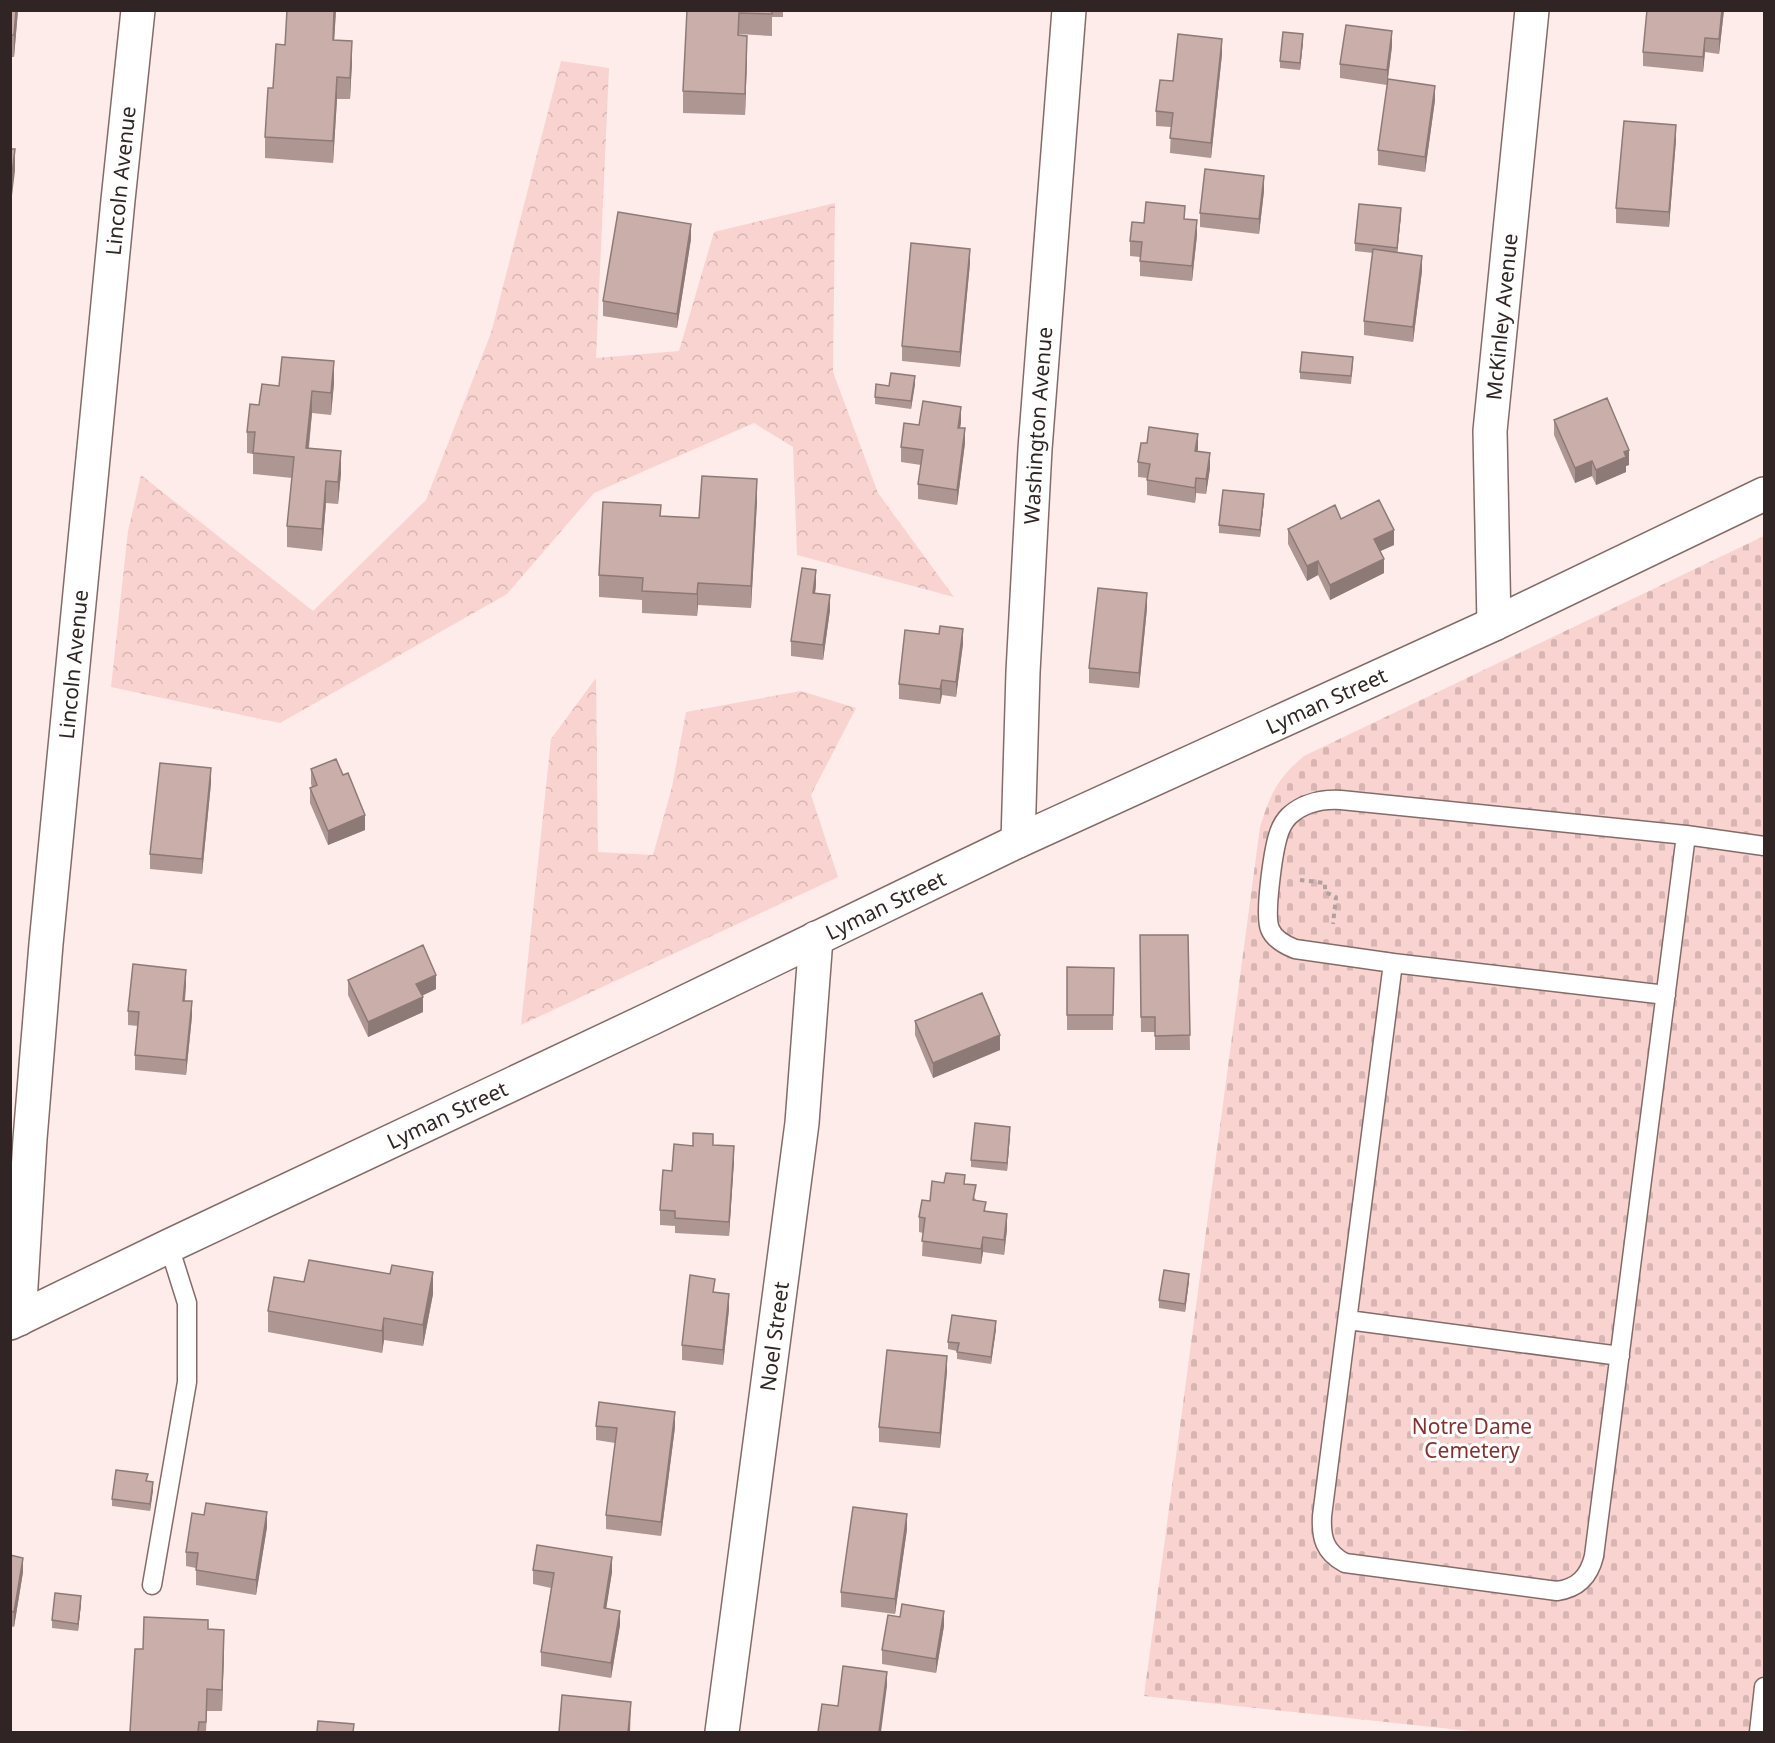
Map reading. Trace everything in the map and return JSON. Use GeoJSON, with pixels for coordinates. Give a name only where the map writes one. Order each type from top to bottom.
{"type":"FeatureCollection","features":[{"type":"Feature","properties":{"kind":"street","name":"Lincoln Avenue"},"geometry":{"type":"LineString","coordinates":[[15,1321],[45,956],[138,10]]}},
{"type":"Feature","properties":{"kind":"street","name":"Washington Avenue"},"geometry":{"type":"LineString","coordinates":[[1018,841],[1024,630],[1070,10]]}},
{"type":"Feature","properties":{"kind":"street","name":"McKinley Avenue"},"geometry":{"type":"LineString","coordinates":[[1494,624],[1490,431],[1532,10]]}},
{"type":"Feature","properties":{"kind":"street","name":"Lyman Street"},"geometry":{"type":"LineString","coordinates":[[15,1321],[1018,841],[1494,624],[1764,494]]}},
{"type":"Feature","properties":{"kind":"street","name":"Noel Street"},"geometry":{"type":"LineString","coordinates":[[722,1732],[801,1123],[816,938]]}},
{"type":"Feature","properties":{"kind":"lane"},"geometry":{"type":"LineString","coordinates":[[1666,995],[1393,963],[1295,949],[1285,945],[1270,931],[1267,912],[1277,838],[1283,823],[1296,810],[1326,800],[1341,800],[1686,835],[1764,846]]}},
{"type":"Feature","properties":{"kind":"lane"},"geometry":{"type":"LineString","coordinates":[[1393,963],[1321,1530],[1323,1541],[1336,1558],[1356,1565],[1557,1590],[1575,1586],[1591,1569],[1594,1556],[1686,835]]}},
{"type":"Feature","properties":{"kind":"lane"},"geometry":{"type":"LineString","coordinates":[[152,1585],[187,1382],[187,1303],[169,1246]]}},
{"type":"Feature","properties":{"kind":"lane"},"geometry":{"type":"LineString","coordinates":[[1348,1320],[1620,1356]]}},
{"type":"Feature","properties":{"kind":"lane"},"geometry":{"type":"LineString","coordinates":[[1759,1732],[1764,1687]]}},
{"type":"Feature","properties":{"kind":"path"},"geometry":{"type":"LineString","coordinates":[[1272,876],[1325,883],[1325,892],[1336,897],[1329,954]]}},
{"type":"Feature","properties":{"kind":"green space"},"geometry":{"type":"Polygon","coordinates":[[[561,61],[609,68],[596,358],[679,351],[714,232],[835,203],[833,372],[878,493],[954,597],[797,555],[793,447],[754,423],[594,493],[507,594],[280,723],[111,687],[128,531],[141,475],[313,611],[426,500],[491,333],[561,61]]]}},
{"type":"Feature","properties":{"kind":"green space","name":"Notre Dame Cemetery"},"geometry":{"type":"Polygon","coordinates":[[[1764,536],[1764,1732],[1479,1732],[1144,1696],[1260,827],[1276,788],[1287,772],[1304,756],[1764,536]]]}},
{"type":"Feature","properties":{"kind":"green space"},"geometry":{"type":"Polygon","coordinates":[[[596,678],[598,852],[653,855],[672,787],[686,712],[801,691],[856,708],[811,795],[838,877],[521,1025],[551,739],[596,678]]]}},
{"type":"Feature","properties":{"kind":"building"},"geometry":{"type":"Polygon","coordinates":[[[10,10],[16,10],[14,35],[10,35],[10,10]]]}},
{"type":"Feature","properties":{"kind":"building"},"geometry":{"type":"Polygon","coordinates":[[[287,10],[334,10],[333,40],[352,41],[350,78],[337,77],[333,141],[265,137],[268,88],[273,88],[276,44],[285,45],[287,10]]]}},
{"type":"Feature","properties":{"kind":"building"},"geometry":{"type":"Polygon","coordinates":[[[687,10],[772,10],[772,14],[739,13],[738,35],[747,36],[745,94],[683,91],[687,10]]]}},
{"type":"Feature","properties":{"kind":"building"},"geometry":{"type":"Polygon","coordinates":[[[1647,10],[1722,10],[1719,39],[1705,38],[1703,57],[1643,52],[1647,10]]]}},
{"type":"Feature","properties":{"kind":"building"},"geometry":{"type":"Polygon","coordinates":[[[1346,25],[1392,31],[1387,70],[1340,64],[1346,25]]]}},
{"type":"Feature","properties":{"kind":"building"},"geometry":{"type":"Polygon","coordinates":[[[1283,32],[1303,34],[1300,63],[1280,61],[1283,32]]]}},
{"type":"Feature","properties":{"kind":"building"},"geometry":{"type":"Polygon","coordinates":[[[1178,34],[1222,39],[1211,143],[1170,138],[1173,113],[1156,111],[1160,80],[1173,81],[1178,34]]]}},
{"type":"Feature","properties":{"kind":"building"},"geometry":{"type":"Polygon","coordinates":[[[1388,79],[1435,86],[1425,157],[1378,150],[1388,79]]]}},
{"type":"Feature","properties":{"kind":"building"},"geometry":{"type":"Polygon","coordinates":[[[1624,121],[1676,125],[1669,212],[1616,208],[1624,121]]]}},
{"type":"Feature","properties":{"kind":"building"},"geometry":{"type":"Polygon","coordinates":[[[10,149],[15,149],[10,190],[10,149]]]}},
{"type":"Feature","properties":{"kind":"building"},"geometry":{"type":"Polygon","coordinates":[[[1205,169],[1264,176],[1259,219],[1200,213],[1205,169]]]}},
{"type":"Feature","properties":{"kind":"building"},"geometry":{"type":"Polygon","coordinates":[[[1146,202],[1185,206],[1184,219],[1197,220],[1192,266],[1140,261],[1142,242],[1130,241],[1132,222],[1144,223],[1146,202]]]}},
{"type":"Feature","properties":{"kind":"building"},"geometry":{"type":"Polygon","coordinates":[[[1359,204],[1401,208],[1397,248],[1355,243],[1359,204]]]}},
{"type":"Feature","properties":{"kind":"building"},"geometry":{"type":"Polygon","coordinates":[[[618,212],[691,224],[677,314],[603,301],[618,212]]]}},
{"type":"Feature","properties":{"kind":"building"},"geometry":{"type":"Polygon","coordinates":[[[911,243],[970,249],[960,352],[902,346],[911,243]]]}},
{"type":"Feature","properties":{"kind":"building"},"geometry":{"type":"Polygon","coordinates":[[[1373,249],[1422,256],[1413,327],[1364,321],[1373,249]]]}},
{"type":"Feature","properties":{"kind":"building"},"geometry":{"type":"Polygon","coordinates":[[[1302,352],[1353,357],[1351,376],[1300,372],[1302,352]]]}},
{"type":"Feature","properties":{"kind":"building"},"geometry":{"type":"Polygon","coordinates":[[[282,357],[334,361],[331,393],[312,391],[306,448],[341,451],[338,482],[326,481],[322,529],[287,526],[294,457],[253,453],[255,432],[247,432],[250,404],[259,405],[262,384],[279,386],[282,357]]]}},
{"type":"Feature","properties":{"kind":"building"},"geometry":{"type":"Polygon","coordinates":[[[891,373],[915,376],[911,401],[875,397],[876,384],[889,386],[891,373]]]}},
{"type":"Feature","properties":{"kind":"building"},"geometry":{"type":"Polygon","coordinates":[[[1607,398],[1629,450],[1624,452],[1626,457],[1596,470],[1592,461],[1575,468],[1554,420],[1607,398]]]}},
{"type":"Feature","properties":{"kind":"building"},"geometry":{"type":"Polygon","coordinates":[[[923,401],[961,407],[958,428],[965,428],[957,490],[918,484],[923,450],[901,447],[904,423],[919,425],[923,401]]]}},
{"type":"Feature","properties":{"kind":"building"},"geometry":{"type":"Polygon","coordinates":[[[1149,427],[1198,434],[1195,451],[1210,453],[1206,479],[1196,478],[1195,488],[1147,480],[1150,464],[1138,462],[1141,443],[1147,443],[1149,427]]]}},
{"type":"Feature","properties":{"kind":"building"},"geometry":{"type":"Polygon","coordinates":[[[702,476],[757,479],[751,586],[698,583],[697,594],[642,591],[643,578],[599,575],[603,502],[661,505],[660,516],[699,518],[702,476]]]}},
{"type":"Feature","properties":{"kind":"building"},"geometry":{"type":"Polygon","coordinates":[[[1223,490],[1264,494],[1260,530],[1219,525],[1223,490]]]}},
{"type":"Feature","properties":{"kind":"building"},"geometry":{"type":"Polygon","coordinates":[[[1379,500],[1394,530],[1374,539],[1384,559],[1330,585],[1318,561],[1307,566],[1288,529],[1335,505],[1341,519],[1379,500]]]}},
{"type":"Feature","properties":{"kind":"building"},"geometry":{"type":"Polygon","coordinates":[[[802,568],[816,570],[813,593],[830,595],[823,645],[791,641],[802,568]]]}},
{"type":"Feature","properties":{"kind":"building"},"geometry":{"type":"Polygon","coordinates":[[[1098,588],[1147,593],[1139,673],[1089,668],[1098,588]]]}},
{"type":"Feature","properties":{"kind":"building"},"geometry":{"type":"Polygon","coordinates":[[[940,626],[963,629],[956,682],[942,680],[940,689],[899,684],[905,630],[939,634],[940,626]]]}},
{"type":"Feature","properties":{"kind":"building"},"geometry":{"type":"Polygon","coordinates":[[[336,759],[343,775],[348,773],[365,815],[328,831],[310,788],[317,785],[311,769],[336,759]]]}},
{"type":"Feature","properties":{"kind":"building"},"geometry":{"type":"Polygon","coordinates":[[[160,763],[211,768],[202,859],[150,854],[160,763]]]}},
{"type":"Feature","properties":{"kind":"building"},"geometry":{"type":"Polygon","coordinates":[[[1140,935],[1188,935],[1190,1035],[1155,1036],[1155,1017],[1141,1017],[1140,935]]]}},
{"type":"Feature","properties":{"kind":"building"},"geometry":{"type":"Polygon","coordinates":[[[423,945],[436,975],[416,984],[423,997],[368,1022],[348,980],[423,945]]]}},
{"type":"Feature","properties":{"kind":"building"},"geometry":{"type":"Polygon","coordinates":[[[133,964],[186,970],[183,1001],[192,1001],[186,1060],[135,1055],[139,1012],[128,1011],[133,964]]]}},
{"type":"Feature","properties":{"kind":"building"},"geometry":{"type":"Polygon","coordinates":[[[1067,967],[1114,968],[1113,1015],[1067,1015],[1067,967]]]}},
{"type":"Feature","properties":{"kind":"building"},"geometry":{"type":"Polygon","coordinates":[[[982,993],[1000,1035],[933,1063],[915,1021],[982,993]]]}},
{"type":"Feature","properties":{"kind":"building"},"geometry":{"type":"Polygon","coordinates":[[[975,1123],[1010,1127],[1007,1163],[971,1160],[975,1123]]]}},
{"type":"Feature","properties":{"kind":"building"},"geometry":{"type":"Polygon","coordinates":[[[693,1133],[713,1134],[713,1145],[734,1146],[729,1222],[675,1218],[675,1211],[660,1210],[663,1170],[672,1171],[674,1144],[693,1146],[693,1133]]]}},
{"type":"Feature","properties":{"kind":"building"},"geometry":{"type":"Polygon","coordinates":[[[946,1173],[965,1175],[964,1184],[976,1185],[973,1200],[986,1202],[984,1211],[1007,1214],[1004,1240],[983,1237],[981,1249],[922,1241],[925,1218],[919,1217],[922,1200],[930,1201],[932,1181],[944,1183],[946,1173]]]}},
{"type":"Feature","properties":{"kind":"building"},"geometry":{"type":"Polygon","coordinates":[[[309,1260],[390,1274],[392,1265],[433,1272],[423,1325],[384,1318],[382,1331],[268,1311],[274,1277],[304,1282],[309,1260]]]}},
{"type":"Feature","properties":{"kind":"building"},"geometry":{"type":"Polygon","coordinates":[[[1164,1270],[1189,1274],[1185,1304],[1159,1300],[1164,1270]]]}},
{"type":"Feature","properties":{"kind":"building"},"geometry":{"type":"Polygon","coordinates":[[[690,1275],[715,1279],[713,1292],[729,1294],[723,1350],[682,1345],[690,1275]]]}},
{"type":"Feature","properties":{"kind":"building"},"geometry":{"type":"Polygon","coordinates":[[[952,1315],[996,1321],[991,1357],[957,1352],[959,1343],[948,1342],[952,1315]]]}},
{"type":"Feature","properties":{"kind":"building"},"geometry":{"type":"Polygon","coordinates":[[[887,1350],[947,1356],[940,1433],[879,1427],[887,1350]]]}},
{"type":"Feature","properties":{"kind":"building"},"geometry":{"type":"Polygon","coordinates":[[[599,1402],[675,1412],[661,1522],[606,1515],[617,1428],[596,1426],[599,1402]]]}},
{"type":"Feature","properties":{"kind":"building"},"geometry":{"type":"Polygon","coordinates":[[[116,1470],[148,1474],[146,1481],[153,1482],[150,1504],[112,1499],[116,1470]]]}},
{"type":"Feature","properties":{"kind":"building"},"geometry":{"type":"Polygon","coordinates":[[[206,1503],[267,1512],[256,1580],[196,1570],[198,1553],[186,1552],[192,1513],[204,1515],[206,1503]]]}},
{"type":"Feature","properties":{"kind":"building"},"geometry":{"type":"Polygon","coordinates":[[[853,1507],[907,1514],[895,1599],[841,1592],[853,1507]]]}},
{"type":"Feature","properties":{"kind":"building"},"geometry":{"type":"Polygon","coordinates":[[[537,1545],[612,1557],[604,1608],[620,1611],[611,1663],[541,1652],[554,1573],[533,1570],[537,1545]]]}},
{"type":"Feature","properties":{"kind":"building"},"geometry":{"type":"Polygon","coordinates":[[[10,1555],[23,1558],[14,1612],[10,1611],[10,1555]]]}},
{"type":"Feature","properties":{"kind":"building"},"geometry":{"type":"Polygon","coordinates":[[[55,1593],[81,1596],[78,1624],[52,1620],[55,1593]]]}},
{"type":"Feature","properties":{"kind":"building"},"geometry":{"type":"Polygon","coordinates":[[[902,1604],[944,1611],[936,1659],[882,1650],[888,1615],[900,1617],[902,1604]]]}},
{"type":"Feature","properties":{"kind":"building"},"geometry":{"type":"Polygon","coordinates":[[[144,1617],[208,1620],[208,1629],[224,1630],[222,1690],[207,1689],[206,1722],[199,1722],[198,1732],[130,1732],[135,1649],[143,1649],[144,1617]]]}},
{"type":"Feature","properties":{"kind":"building"},"geometry":{"type":"Polygon","coordinates":[[[843,1666],[887,1672],[879,1732],[818,1732],[822,1704],[838,1706],[843,1666]]]}},
{"type":"Feature","properties":{"kind":"building"},"geometry":{"type":"Polygon","coordinates":[[[562,1695],[631,1702],[628,1732],[559,1732],[562,1695]]]}},
{"type":"Feature","properties":{"kind":"building"},"geometry":{"type":"Polygon","coordinates":[[[318,1721],[354,1724],[353,1732],[317,1732],[318,1721]]]}}]}
